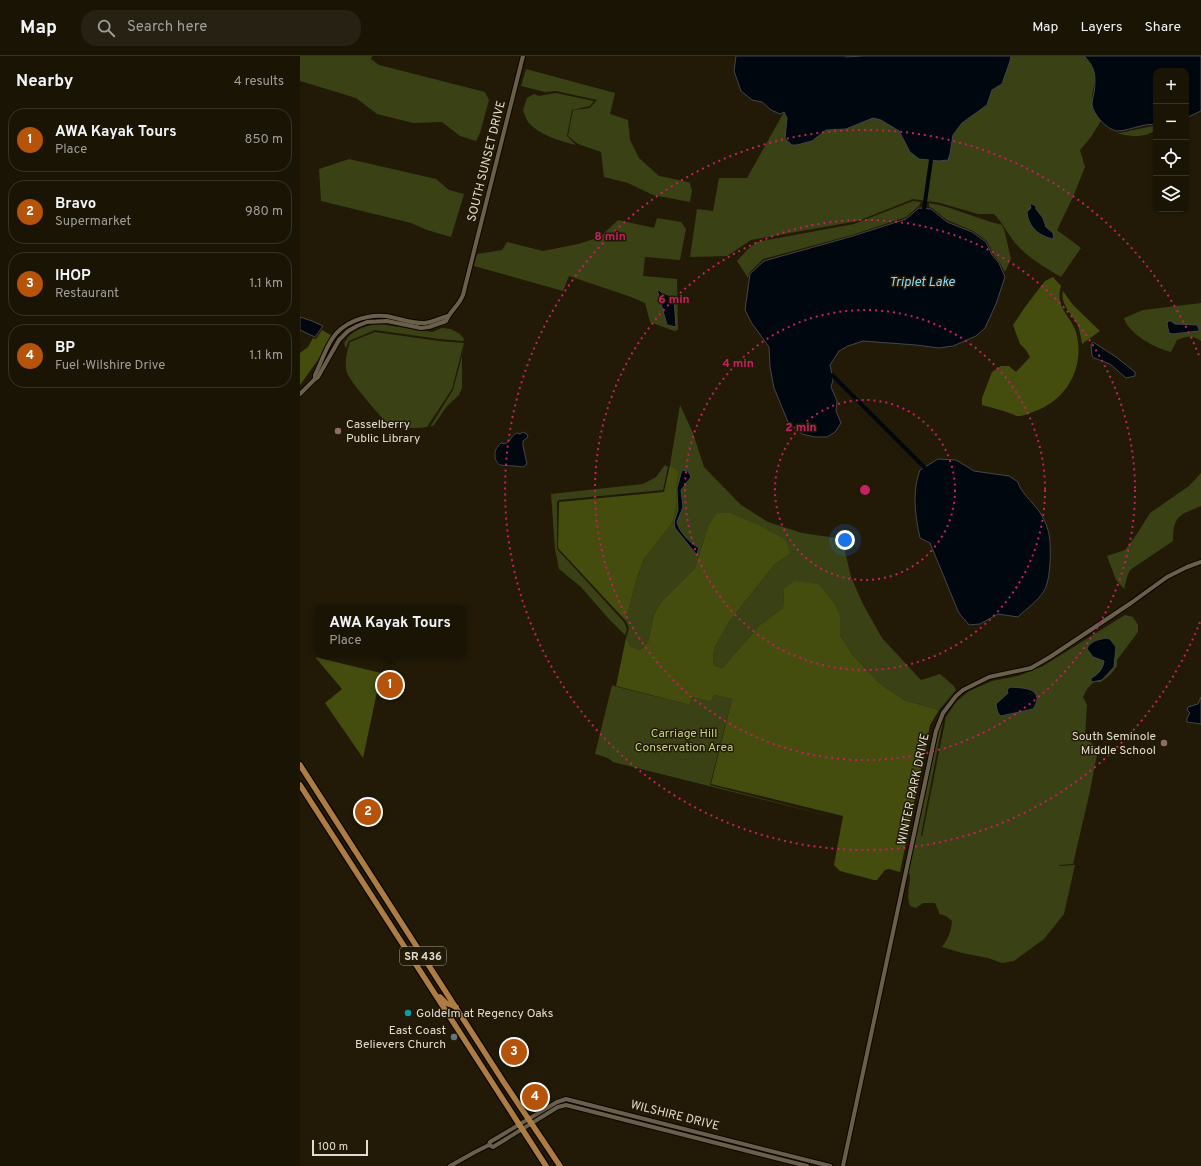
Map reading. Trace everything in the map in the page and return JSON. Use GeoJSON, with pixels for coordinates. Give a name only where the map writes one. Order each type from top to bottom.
{"type":"FeatureCollection","features":[{"type":"Feature","properties":{"kind":"main road","name":"SR 436"},"geometry":{"type":"LineString","coordinates":[[300,765],[456,1008],[560,1166]]}},
{"type":"Feature","properties":{"kind":"main road","name":"SR 436"},"geometry":{"type":"LineString","coordinates":[[300,785],[546,1166]]}},
{"type":"Feature","properties":{"kind":"main road"},"geometry":{"type":"LineString","coordinates":[[336,841],[342,845],[353,848]]}},
{"type":"Feature","properties":{"kind":"main road"},"geometry":{"type":"LineString","coordinates":[[348,858],[355,857],[362,861]]}},
{"type":"Feature","properties":{"kind":"main road"},"geometry":{"type":"LineString","coordinates":[[432,990],[446,1003],[456,1008]]}},
{"type":"Feature","properties":{"kind":"main road"},"geometry":{"type":"LineString","coordinates":[[449,1016],[457,1016],[468,1026]]}},
{"type":"Feature","properties":{"kind":"street","name":"SOUTH SUNSET DRIVE"},"geometry":{"type":"LineString","coordinates":[[300,394],[314,379],[318,377],[339,340],[348,331],[367,322],[387,321],[425,328],[438,325],[446,321],[448,316],[453,312],[461,300],[523,56]]}},
{"type":"Feature","properties":{"kind":"street","name":"WINTER PARK DRIVE"},"geometry":{"type":"LineString","coordinates":[[843,1166],[936,731],[943,713],[956,696],[963,690],[989,677],[1020,671],[1036,665],[1131,603],[1167,577],[1201,562]]}},
{"type":"Feature","properties":{"kind":"street","name":"WILSHIRE DRIVE"},"geometry":{"type":"LineString","coordinates":[[521,1127],[528,1118],[557,1102],[566,1099],[830,1166]]}},
{"type":"Feature","properties":{"kind":"street"},"geometry":{"type":"LineString","coordinates":[[450,1166],[489,1145],[493,1147],[521,1127],[532,1124],[558,1107],[557,1102]]}},
{"type":"Feature","properties":{"kind":"street","name":"WILSHIRE DRIVE"},"geometry":{"type":"LineString","coordinates":[[558,1107],[572,1106],[807,1166]]}},
{"type":"Feature","properties":{"kind":"street"},"geometry":{"type":"LineString","coordinates":[[711,1142],[712,1135]]}},
{"type":"Feature","properties":{"kind":"street"},"geometry":{"type":"LineString","coordinates":[[790,1162],[791,1155]]}},
{"type":"Feature","properties":{"kind":"green space"},"geometry":{"type":"Polygon","coordinates":[[[300,56],[372,56],[371,59],[379,65],[485,92],[489,100],[480,133],[476,141],[460,136],[442,122],[413,123],[377,114],[356,98],[300,81],[300,56]]]}},
{"type":"Feature","properties":{"kind":"green space"},"geometry":{"type":"Polygon","coordinates":[[[1011,56],[1084,56],[1090,63],[1095,74],[1092,106],[1101,121],[1091,137],[1080,150],[1085,167],[1073,197],[1057,230],[1081,248],[1061,277],[1038,263],[1023,251],[994,214],[978,214],[940,203],[913,199],[858,221],[751,240],[727,256],[690,257],[697,209],[713,211],[719,178],[747,178],[784,112],[787,118],[785,139],[812,141],[826,130],[846,129],[873,118],[881,120],[899,131],[910,152],[950,154],[953,135],[962,123],[987,105],[992,90],[1002,84],[1011,56]]]}},
{"type":"Feature","properties":{"kind":"green space"},"geometry":{"type":"Polygon","coordinates":[[[526,69],[615,93],[610,114],[628,120],[630,140],[639,158],[659,176],[690,183],[692,191],[690,202],[653,195],[628,183],[604,177],[601,152],[578,144],[568,136],[573,110],[590,108],[597,100],[556,91],[545,92],[521,86],[526,69]]]}},
{"type":"Feature","properties":{"kind":"green space"},"geometry":{"type":"Polygon","coordinates":[[[556,93],[594,101],[590,106],[572,110],[567,136],[576,145],[538,131],[528,122],[524,114],[523,110],[527,98],[534,94],[539,96],[556,93]]]}},
{"type":"Feature","properties":{"kind":"green space"},"geometry":{"type":"Polygon","coordinates":[[[1153,126],[1153,132],[1142,136],[1117,133],[1127,132],[1153,126]]]}},
{"type":"Feature","properties":{"kind":"green space"},"geometry":{"type":"Polygon","coordinates":[[[349,159],[436,179],[449,190],[464,194],[451,237],[427,230],[411,223],[321,201],[319,169],[349,159]]]}},
{"type":"Feature","properties":{"kind":"green space"},"geometry":{"type":"Polygon","coordinates":[[[913,201],[921,202],[919,206],[906,217],[852,235],[763,259],[749,273],[748,278],[737,261],[757,242],[854,224],[913,201]]]}},
{"type":"Feature","properties":{"kind":"green space"},"geometry":{"type":"Polygon","coordinates":[[[929,203],[947,207],[1002,225],[1011,259],[1005,272],[993,254],[987,241],[973,231],[947,220],[929,207],[929,203]]]}},
{"type":"Feature","properties":{"kind":"green space"},"geometry":{"type":"Polygon","coordinates":[[[657,218],[681,222],[686,229],[680,260],[645,257],[643,276],[677,279],[678,330],[674,331],[650,322],[645,303],[569,276],[563,291],[474,266],[477,254],[502,250],[507,242],[543,251],[578,244],[600,237],[618,220],[654,228],[657,218]]]}},
{"type":"Feature","properties":{"kind":"green space"},"geometry":{"type":"Polygon","coordinates":[[[1053,277],[1061,286],[1060,301],[1075,329],[1077,336],[1078,360],[1070,382],[1056,399],[1046,406],[1024,415],[1016,416],[982,405],[982,398],[992,372],[1001,366],[1009,366],[1016,372],[1030,357],[1020,344],[1013,325],[1045,281],[1053,277]]]}},
{"type":"Feature","properties":{"kind":"green space"},"geometry":{"type":"Polygon","coordinates":[[[1063,291],[1073,305],[1100,331],[1082,344],[1078,326],[1063,300],[1063,291]]]}},
{"type":"Feature","properties":{"kind":"green space"},"geometry":{"type":"Polygon","coordinates":[[[1201,303],[1201,341],[1192,337],[1177,340],[1171,352],[1158,348],[1137,335],[1131,330],[1124,318],[1143,310],[1201,303]]]}},
{"type":"Feature","properties":{"kind":"green space"},"geometry":{"type":"Polygon","coordinates":[[[380,324],[432,332],[442,328],[451,329],[460,334],[464,339],[463,341],[439,339],[375,330],[349,341],[346,348],[344,344],[346,339],[354,332],[364,327],[380,324]]]}},
{"type":"Feature","properties":{"kind":"green space"},"geometry":{"type":"Polygon","coordinates":[[[322,330],[332,336],[318,360],[300,385],[300,353],[308,347],[313,338],[316,339],[322,330]]]}},
{"type":"Feature","properties":{"kind":"green space"},"geometry":{"type":"Polygon","coordinates":[[[375,332],[464,343],[452,389],[427,427],[407,428],[388,423],[373,408],[349,377],[346,369],[346,361],[350,342],[375,332]]]}},
{"type":"Feature","properties":{"kind":"green space"},"geometry":{"type":"Polygon","coordinates":[[[462,356],[462,388],[459,395],[447,406],[434,425],[430,427],[453,390],[462,356]]]}},
{"type":"Feature","properties":{"kind":"green space"},"geometry":{"type":"Polygon","coordinates":[[[680,405],[693,433],[704,467],[741,505],[768,522],[802,533],[837,538],[843,543],[851,577],[863,604],[882,638],[921,680],[940,674],[954,686],[956,690],[939,710],[904,700],[879,683],[852,654],[840,635],[840,616],[784,589],[783,608],[760,625],[722,668],[713,665],[714,649],[729,622],[774,565],[790,554],[708,526],[695,568],[661,602],[654,614],[648,642],[640,650],[630,646],[626,638],[629,628],[626,621],[636,580],[644,559],[673,522],[677,502],[676,484],[679,473],[670,465],[680,405]]]}},
{"type":"Feature","properties":{"kind":"green space"},"geometry":{"type":"Polygon","coordinates":[[[665,465],[668,467],[663,490],[559,500],[557,502],[557,549],[624,622],[627,629],[625,635],[581,587],[559,569],[555,549],[551,494],[643,484],[656,477],[665,465]]]}},
{"type":"Feature","properties":{"kind":"green space"},"geometry":{"type":"Polygon","coordinates":[[[670,465],[679,473],[676,484],[677,502],[673,522],[644,559],[636,580],[626,621],[558,548],[559,502],[664,492],[670,465]]]}},
{"type":"Feature","properties":{"kind":"green space"},"geometry":{"type":"Polygon","coordinates":[[[1201,473],[1201,506],[1179,517],[1174,526],[1173,541],[1130,570],[1124,589],[1116,580],[1107,556],[1125,550],[1150,513],[1189,486],[1201,473]]]}},
{"type":"Feature","properties":{"kind":"green space"},"geometry":{"type":"Polygon","coordinates":[[[717,513],[730,513],[760,526],[786,540],[790,554],[774,565],[729,622],[714,649],[713,665],[722,668],[760,625],[783,608],[784,589],[794,581],[818,584],[834,603],[840,616],[840,635],[852,654],[879,683],[904,700],[939,710],[930,725],[900,872],[889,869],[885,870],[877,880],[874,880],[840,871],[834,865],[843,816],[711,784],[732,699],[714,695],[711,702],[692,697],[690,705],[616,686],[626,638],[630,646],[640,650],[648,642],[654,614],[661,602],[695,568],[708,526],[717,513]]]}},
{"type":"Feature","properties":{"kind":"green space"},"geometry":{"type":"Polygon","coordinates":[[[1125,615],[1133,617],[1138,625],[1138,632],[1117,660],[1117,666],[1111,674],[1101,682],[1094,682],[1087,689],[1083,697],[1087,705],[1085,737],[1098,749],[1073,864],[1059,865],[1075,865],[1064,914],[1044,939],[1014,961],[1002,963],[988,958],[942,947],[949,935],[952,921],[946,916],[939,914],[935,903],[923,903],[916,908],[910,906],[908,895],[910,875],[907,873],[938,731],[944,716],[921,835],[922,837],[946,717],[956,702],[969,691],[992,681],[1018,676],[1043,666],[1125,615]]]}},
{"type":"Feature","properties":{"kind":"green space"},"geometry":{"type":"Polygon","coordinates":[[[315,657],[381,673],[363,758],[325,703],[342,689],[315,657]]]}},
{"type":"Feature","properties":{"kind":"green space","name":"Carriage Hill Conservation Area"},"geometry":{"type":"Polygon","coordinates":[[[612,685],[690,705],[692,697],[711,702],[714,695],[732,699],[710,785],[841,819],[613,762],[608,758],[595,754],[612,685]]]}},
{"type":"Feature","properties":{"kind":"water"},"geometry":{"type":"Polygon","coordinates":[[[736,56],[1011,56],[1002,84],[992,90],[987,105],[962,123],[953,135],[948,160],[939,161],[919,159],[910,152],[899,131],[881,120],[873,118],[846,129],[826,130],[812,141],[792,145],[785,139],[787,118],[784,112],[780,114],[771,110],[762,102],[752,100],[741,91],[734,71],[736,56]]]}},
{"type":"Feature","properties":{"kind":"water"},"geometry":{"type":"Polygon","coordinates":[[[1084,56],[1201,56],[1201,111],[1189,117],[1189,68],[1153,68],[1153,124],[1117,131],[1113,130],[1101,121],[1093,109],[1092,104],[1095,77],[1088,60],[1084,56]]]}},
{"type":"Feature","properties":{"kind":"water"},"geometry":{"type":"Polygon","coordinates":[[[1030,203],[1036,206],[1036,209],[1043,218],[1046,227],[1053,233],[1054,239],[1040,234],[1032,227],[1027,212],[1031,208],[1030,203]]]}},
{"type":"Feature","properties":{"kind":"water","name":"Triplet Lake"},"geometry":{"type":"Polygon","coordinates":[[[919,208],[931,209],[947,222],[972,232],[986,242],[992,255],[999,263],[1005,277],[996,304],[985,328],[976,336],[953,346],[939,348],[863,341],[839,351],[830,365],[833,380],[831,387],[837,401],[836,411],[841,423],[835,432],[827,437],[815,437],[802,434],[788,422],[774,388],[770,367],[769,347],[751,322],[745,310],[750,274],[764,261],[853,236],[906,219],[919,208]]]}},
{"type":"Feature","properties":{"kind":"water"},"geometry":{"type":"Polygon","coordinates":[[[658,289],[662,293],[674,297],[676,327],[667,325],[658,289]]]}},
{"type":"Feature","properties":{"kind":"water"},"geometry":{"type":"Polygon","coordinates":[[[300,317],[323,326],[315,337],[300,330],[300,317]]]}},
{"type":"Feature","properties":{"kind":"water"},"geometry":{"type":"Polygon","coordinates":[[[1168,321],[1175,324],[1197,325],[1199,331],[1173,334],[1169,333],[1167,324],[1168,321]]]}},
{"type":"Feature","properties":{"kind":"water"},"geometry":{"type":"Polygon","coordinates":[[[1093,342],[1135,372],[1135,376],[1126,378],[1110,364],[1094,358],[1092,356],[1091,345],[1093,342]]]}},
{"type":"Feature","properties":{"kind":"water"},"geometry":{"type":"Polygon","coordinates":[[[523,432],[527,434],[528,437],[523,441],[527,464],[523,467],[498,464],[495,454],[498,446],[501,443],[507,443],[514,434],[520,434],[523,432]]]}},
{"type":"Feature","properties":{"kind":"water"},"geometry":{"type":"Polygon","coordinates":[[[938,459],[956,460],[974,471],[1009,476],[1018,482],[1024,493],[1043,518],[1048,530],[1050,543],[1048,579],[1041,595],[1018,617],[998,614],[980,624],[969,625],[958,611],[930,543],[920,538],[915,504],[917,478],[920,470],[938,459]]]}},
{"type":"Feature","properties":{"kind":"water"},"geometry":{"type":"Polygon","coordinates":[[[682,470],[688,471],[691,477],[681,490],[683,507],[677,522],[685,537],[699,548],[697,554],[675,528],[674,522],[678,510],[677,488],[682,470]]]}},
{"type":"Feature","properties":{"kind":"water"},"geometry":{"type":"Polygon","coordinates":[[[1106,638],[1110,639],[1116,647],[1114,667],[1102,680],[1093,682],[1091,681],[1091,678],[1100,671],[1103,667],[1104,661],[1093,657],[1087,649],[1088,646],[1097,640],[1106,638]]]}},
{"type":"Feature","properties":{"kind":"water"},"geometry":{"type":"Polygon","coordinates":[[[1010,687],[1032,690],[1037,696],[1033,709],[1001,716],[997,711],[996,704],[1008,693],[1007,690],[1010,687]]]}},
{"type":"Feature","properties":{"kind":"water"},"geometry":{"type":"Polygon","coordinates":[[[1201,697],[1201,724],[1187,722],[1187,718],[1190,713],[1187,710],[1188,707],[1198,704],[1201,697]]]}},
{"type":"Feature","properties":{"kind":"waterway"},"geometry":{"type":"LineString","coordinates":[[924,209],[931,160]]}},
{"type":"Feature","properties":{"kind":"waterway"},"geometry":{"type":"LineString","coordinates":[[832,375],[924,467]]}},
{"type":"Feature","properties":{"kind":"place","name":"Casselberry Public Library"},"geometry":{"type":"Point","coordinates":[338,431]}},
{"type":"Feature","properties":{"kind":"place","name":"AWA Kayak Tours"},"geometry":{"type":"Point","coordinates":[390,685]}},
{"type":"Feature","properties":{"kind":"place","name":"South Seminole Middle School"},"geometry":{"type":"Point","coordinates":[1164,743]}},
{"type":"Feature","properties":{"kind":"place","name":"Bravo"},"geometry":{"type":"Point","coordinates":[368,812]}},
{"type":"Feature","properties":{"kind":"place","name":"Goldelm at Regency Oaks"},"geometry":{"type":"Point","coordinates":[408,1013]}},
{"type":"Feature","properties":{"kind":"place","name":"East Coast Believers Church"},"geometry":{"type":"Point","coordinates":[454,1037]}},
{"type":"Feature","properties":{"kind":"place","name":"IHOP"},"geometry":{"type":"Point","coordinates":[514,1052]}},
{"type":"Feature","properties":{"kind":"place","name":"BP"},"geometry":{"type":"Point","coordinates":[535,1097]}}]}
